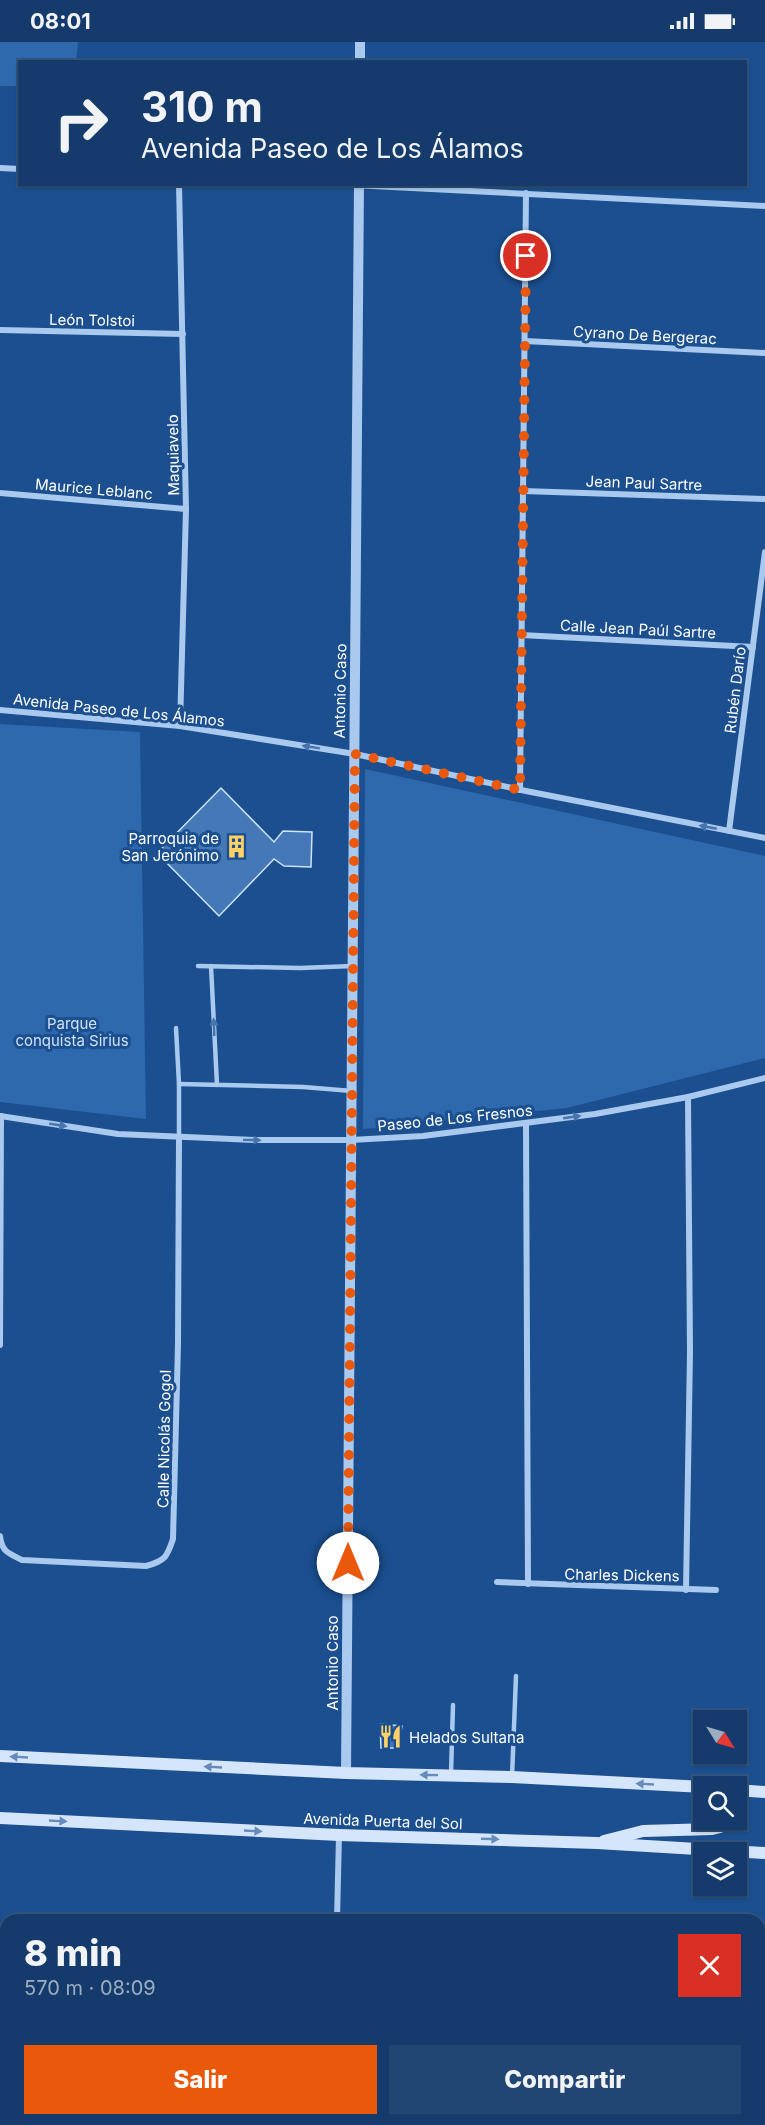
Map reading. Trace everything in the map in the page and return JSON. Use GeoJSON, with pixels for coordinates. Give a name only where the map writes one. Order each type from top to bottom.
{"type":"FeatureCollection","features":[{"type":"Feature","properties":{"kind":"main road"},"geometry":{"type":"LineString","coordinates":[[0,1756],[346,1773],[512,1777],[693,1786]]}},
{"type":"Feature","properties":{"kind":"main road"},"geometry":{"type":"LineString","coordinates":[[747,1791],[765,1792]]}},
{"type":"Feature","properties":{"kind":"main road","name":"Avenida Puerta del Sol"},"geometry":{"type":"LineString","coordinates":[[0,1818],[339,1835],[597,1843],[765,1853]]}},
{"type":"Feature","properties":{"kind":"main road"},"geometry":{"type":"LineString","coordinates":[[597,1843],[643,1831],[693,1830]]}},
{"type":"Feature","properties":{"kind":"street"},"geometry":{"type":"LineString","coordinates":[[360,42],[360,60]]}},
{"type":"Feature","properties":{"kind":"street"},"geometry":{"type":"LineString","coordinates":[[0,168],[18,169]]}},
{"type":"Feature","properties":{"kind":"street","name":"Maquiavelo"},"geometry":{"type":"LineString","coordinates":[[179,186],[186,509],[180,726]]}},
{"type":"Feature","properties":{"kind":"street"},"geometry":{"type":"LineString","coordinates":[[359,186],[765,206]]}},
{"type":"Feature","properties":{"kind":"street","name":"Antonio Caso"},"geometry":{"type":"LineString","coordinates":[[346,1773],[359,186]]}},
{"type":"Feature","properties":{"kind":"street"},"geometry":{"type":"LineString","coordinates":[[520,790],[526,193]]}},
{"type":"Feature","properties":{"kind":"street","name":"León Tolstoi"},"geometry":{"type":"LineString","coordinates":[[0,330],[183,334]]}},
{"type":"Feature","properties":{"kind":"street","name":"Cyrano De Bergerac"},"geometry":{"type":"LineString","coordinates":[[525,340],[765,353]]}},
{"type":"Feature","properties":{"kind":"street","name":"Jean Paul Sartre"},"geometry":{"type":"LineString","coordinates":[[523,491],[765,499]]}},
{"type":"Feature","properties":{"kind":"street","name":"Maurice Leblanc"},"geometry":{"type":"LineString","coordinates":[[0,494],[186,509]]}},
{"type":"Feature","properties":{"kind":"street","name":"Rubén Darío"},"geometry":{"type":"LineString","coordinates":[[729,831],[765,552]]}},
{"type":"Feature","properties":{"kind":"street","name":"Calle Jean Paúl Sartre"},"geometry":{"type":"LineString","coordinates":[[521,635],[753,647]]}},
{"type":"Feature","properties":{"kind":"street","name":"Avenida Paseo de Los Álamos"},"geometry":{"type":"LineString","coordinates":[[0,710],[180,726],[355,754],[520,790],[765,838]]}},
{"type":"Feature","properties":{"kind":"street","name":"Paseo de Los Fresnos"},"geometry":{"type":"LineString","coordinates":[[1,1116],[118,1134],[351,1140],[423,1136],[595,1114],[688,1097],[765,1078]]}},
{"type":"Feature","properties":{"kind":"street","name":"Charles Dickens"},"geometry":{"type":"LineString","coordinates":[[497,1582],[686,1590],[690,1352],[688,1097]]}},
{"type":"Feature","properties":{"kind":"street"},"geometry":{"type":"LineString","coordinates":[[0,1345],[1,1116]]}},
{"type":"Feature","properties":{"kind":"street"},"geometry":{"type":"LineString","coordinates":[[526,1123],[528,1584]]}},
{"type":"Feature","properties":{"kind":"street","name":"Calle Nicolás Gogol"},"geometry":{"type":"LineString","coordinates":[[0,1536],[1,1546],[8,1553],[22,1560],[146,1566],[160,1562],[168,1555],[173,1539],[174,1516],[179,1137]]}},
{"type":"Feature","properties":{"kind":"street"},"geometry":{"type":"LineString","coordinates":[[686,1590],[716,1590]]}},
{"type":"Feature","properties":{"kind":"street"},"geometry":{"type":"LineString","coordinates":[[337,1914],[339,1835]]}},
{"type":"Feature","properties":{"kind":"lane"},"geometry":{"type":"LineString","coordinates":[[198,966],[353,966]]}},
{"type":"Feature","properties":{"kind":"lane"},"geometry":{"type":"LineString","coordinates":[[211,966],[217,1085]]}},
{"type":"Feature","properties":{"kind":"lane"},"geometry":{"type":"LineString","coordinates":[[176,1028],[179,1137]]}},
{"type":"Feature","properties":{"kind":"lane"},"geometry":{"type":"LineString","coordinates":[[179,1084],[303,1087],[352,1091]]}},
{"type":"Feature","properties":{"kind":"lane"},"geometry":{"type":"LineString","coordinates":[[512,1777],[516,1676]]}},
{"type":"Feature","properties":{"kind":"lane"},"geometry":{"type":"LineString","coordinates":[[451,1775],[453,1705]]}},
{"type":"Feature","properties":{"kind":"green space"},"geometry":{"type":"Polygon","coordinates":[[[0,42],[78,42],[76,60],[18,60],[18,86],[0,86],[0,42]]]}},
{"type":"Feature","properties":{"kind":"green space","name":"Parque conquista Sirius"},"geometry":{"type":"Polygon","coordinates":[[[0,724],[140,732],[146,1119],[0,1102],[0,724]]]}},
{"type":"Feature","properties":{"kind":"green space"},"geometry":{"type":"Polygon","coordinates":[[[365,769],[765,856],[765,1058],[567,1108],[363,1129],[365,769]]]}},
{"type":"Feature","properties":{"kind":"building","name":"Parroquia de San Jerónimo"},"geometry":{"type":"Polygon","coordinates":[[[221,788],[274,842],[283,831],[312,832],[311,867],[284,866],[274,859],[219,916],[157,853],[221,788]]]}},
{"type":"Feature","properties":{"kind":"building","name":"Helados Sultana"},"geometry":{"type":"Polygon","coordinates":[[[380,1724],[402,1726],[398,1748],[381,1748],[380,1724]]]}},
{"type":"Feature","properties":{"kind":"place","name":"Parroquia de San Jerónimo"},"geometry":{"type":"Point","coordinates":[237,847]}},
{"type":"Feature","properties":{"kind":"place","name":"Helados Sultana"},"geometry":{"type":"Point","coordinates":[391,1737]}},
{"type":"Feature","properties":{"kind":"route"},"geometry":{"type":"LineString","coordinates":[[348,1563],[355,754],[520,790],[526,256]]}}]}
